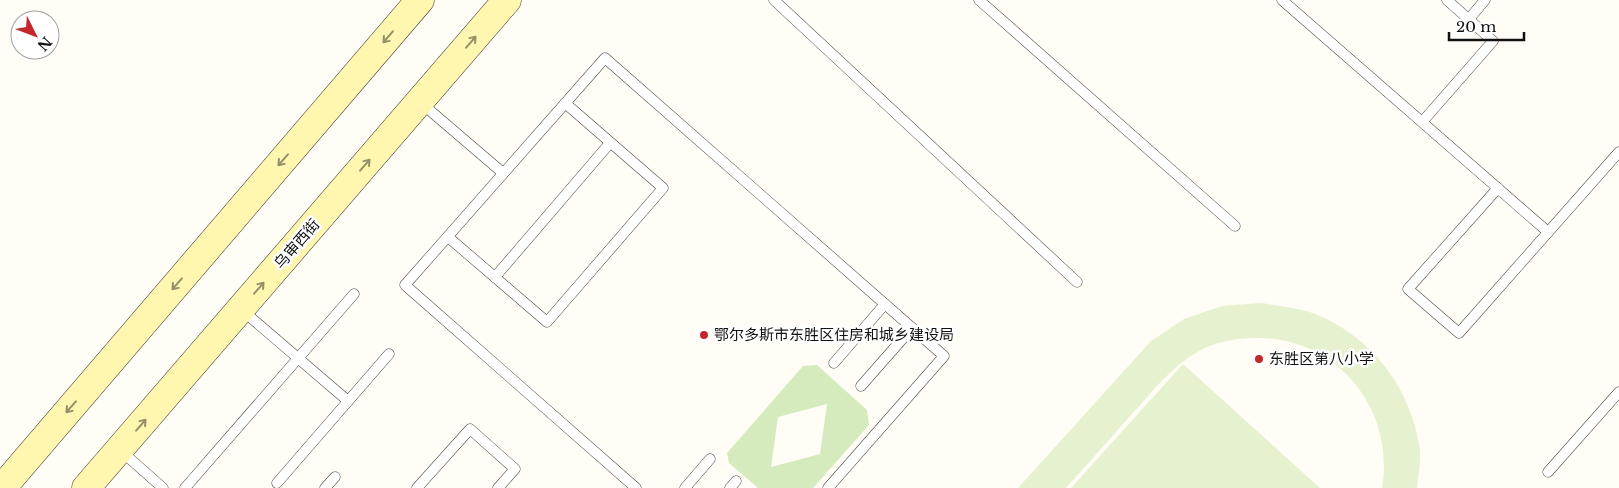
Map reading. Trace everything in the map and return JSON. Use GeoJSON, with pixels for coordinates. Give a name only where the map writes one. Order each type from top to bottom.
{"type":"FeatureCollection","features":[{"type":"Feature","properties":{"kind":"main road"},"geometry":{"type":"LineString","coordinates":[[2,488],[420,0]]}},
{"type":"Feature","properties":{"kind":"main road","name":"乌审西街"},"geometry":{"type":"LineString","coordinates":[[86,488],[507,0]]}},
{"type":"Feature","properties":{"kind":"lane"},"geometry":{"type":"LineString","coordinates":[[774,0],[1077,282]]}},
{"type":"Feature","properties":{"kind":"lane"},"geometry":{"type":"LineString","coordinates":[[979,0],[1235,226]]}},
{"type":"Feature","properties":{"kind":"lane"},"geometry":{"type":"LineString","coordinates":[[1282,0],[1548,232]]}},
{"type":"Feature","properties":{"kind":"lane"},"geometry":{"type":"LineString","coordinates":[[1423,121],[1493,41],[1447,0]]}},
{"type":"Feature","properties":{"kind":"lane"},"geometry":{"type":"LineString","coordinates":[[1468,19],[1485,0]]}},
{"type":"Feature","properties":{"kind":"lane"},"geometry":{"type":"LineString","coordinates":[[636,488],[405,285],[605,58],[944,356],[828,488]]}},
{"type":"Feature","properties":{"kind":"lane"},"geometry":{"type":"LineString","coordinates":[[420,101],[503,174]]}},
{"type":"Feature","properties":{"kind":"lane"},"geometry":{"type":"LineString","coordinates":[[448,237],[547,322],[663,188],[565,103]]}},
{"type":"Feature","properties":{"kind":"lane"},"geometry":{"type":"LineString","coordinates":[[495,277],[610,143]]}},
{"type":"Feature","properties":{"kind":"lane"},"geometry":{"type":"LineString","coordinates":[[1498,188],[1408,288],[1458,333],[1619,152]]}},
{"type":"Feature","properties":{"kind":"lane"},"geometry":{"type":"LineString","coordinates":[[185,488],[354,294]]}},
{"type":"Feature","properties":{"kind":"lane"},"geometry":{"type":"LineString","coordinates":[[834,363],[885,304]]}},
{"type":"Feature","properties":{"kind":"lane"},"geometry":{"type":"LineString","coordinates":[[241,309],[348,401]]}},
{"type":"Feature","properties":{"kind":"lane"},"geometry":{"type":"LineString","coordinates":[[860,386],[912,328]]}},
{"type":"Feature","properties":{"kind":"lane"},"geometry":{"type":"LineString","coordinates":[[277,483],[389,354]]}},
{"type":"Feature","properties":{"kind":"lane"},"geometry":{"type":"LineString","coordinates":[[1548,472],[1619,392]]}},
{"type":"Feature","properties":{"kind":"lane"},"geometry":{"type":"LineString","coordinates":[[418,488],[470,429],[515,469],[498,488]]}},
{"type":"Feature","properties":{"kind":"lane"},"geometry":{"type":"LineString","coordinates":[[119,450],[163,488]]}},
{"type":"Feature","properties":{"kind":"lane"},"geometry":{"type":"LineString","coordinates":[[685,488],[710,459]]}},
{"type":"Feature","properties":{"kind":"lane"},"geometry":{"type":"LineString","coordinates":[[325,488],[335,477]]}},
{"type":"Feature","properties":{"kind":"green space"},"geometry":{"type":"Polygon","coordinates":[[[1261,303],[1318,315],[1338,325],[1373,352],[1399,387],[1415,428],[1420,450],[1417,488],[1382,488],[1384,460],[1380,432],[1370,407],[1356,385],[1337,366],[1315,351],[1289,342],[1260,338],[1218,343],[1205,348],[1184,361],[1157,387],[1066,488],[1018,488],[1151,341],[1184,319],[1222,306],[1261,303]]]}},
{"type":"Feature","properties":{"kind":"green space"},"geometry":{"type":"Polygon","coordinates":[[[1183,364],[1320,488],[1071,488],[1183,364]]]}},
{"type":"Feature","properties":{"kind":"green space"},"geometry":{"type":"Polygon","coordinates":[[[817,365],[867,410],[869,425],[813,488],[758,488],[729,463],[727,453],[803,366],[817,365]],[[827,404],[778,417],[771,467],[820,454],[827,404]]]}},
{"type":"Feature","properties":{"kind":"place","name":"鄂尔多斯市东胜区住房和城乡建设局"},"geometry":{"type":"Point","coordinates":[704,335]}},
{"type":"Feature","properties":{"kind":"place","name":"东胜区第八小学"},"geometry":{"type":"Point","coordinates":[1259,359]}}]}
